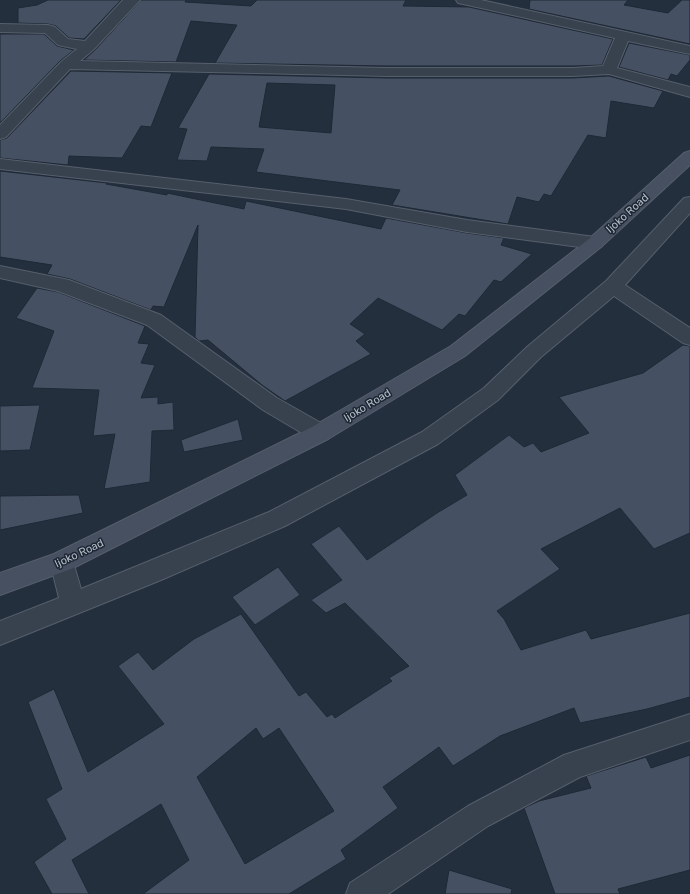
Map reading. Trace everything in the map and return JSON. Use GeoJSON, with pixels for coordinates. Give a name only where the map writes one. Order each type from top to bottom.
{"type":"FeatureCollection","features":[{"type":"Feature","properties":{"kind":"main road","name":"Ijoko Road"},"geometry":{"type":"LineString","coordinates":[[0,584],[62,562],[320,433],[458,351],[595,243],[690,156]]}},
{"type":"Feature","properties":{"kind":"street"},"geometry":{"type":"LineString","coordinates":[[0,134],[66,65],[89,46],[128,3],[133,0]]}},
{"type":"Feature","properties":{"kind":"street"},"geometry":{"type":"LineString","coordinates":[[463,0],[690,50]]}},
{"type":"Feature","properties":{"kind":"street"},"geometry":{"type":"LineString","coordinates":[[0,28],[48,29],[55,33],[59,39],[64,42],[89,46]]}},
{"type":"Feature","properties":{"kind":"street"},"geometry":{"type":"LineString","coordinates":[[609,70],[623,36]]}},
{"type":"Feature","properties":{"kind":"street"},"geometry":{"type":"LineString","coordinates":[[66,65],[387,72],[573,72],[609,70],[690,92]]}},
{"type":"Feature","properties":{"kind":"street"},"geometry":{"type":"LineString","coordinates":[[0,164],[346,204],[467,226],[595,243]]}},
{"type":"Feature","properties":{"kind":"street"},"geometry":{"type":"LineString","coordinates":[[0,633],[277,519],[430,438],[491,394],[534,352],[613,286],[690,202]]}},
{"type":"Feature","properties":{"kind":"street"},"geometry":{"type":"LineString","coordinates":[[0,272],[62,285],[154,320],[270,404],[320,433]]}},
{"type":"Feature","properties":{"kind":"street"},"geometry":{"type":"LineString","coordinates":[[613,286],[690,338]]}},
{"type":"Feature","properties":{"kind":"street"},"geometry":{"type":"LineString","coordinates":[[62,562],[72,604]]}},
{"type":"Feature","properties":{"kind":"street"},"geometry":{"type":"LineString","coordinates":[[361,894],[478,816],[574,765],[690,726]]}},
{"type":"Feature","properties":{"kind":"building"},"geometry":{"type":"Polygon","coordinates":[[[48,0],[121,0],[84,39],[69,38],[56,26],[48,24],[18,23],[18,8],[37,5],[48,0]]]}},
{"type":"Feature","properties":{"kind":"building"},"geometry":{"type":"Polygon","coordinates":[[[141,0],[186,0],[185,2],[251,6],[257,0],[406,0],[403,6],[469,7],[613,39],[602,65],[387,66],[215,63],[237,25],[191,21],[176,62],[84,60],[141,0]]]}},
{"type":"Feature","properties":{"kind":"building"},"geometry":{"type":"Polygon","coordinates":[[[530,0],[628,0],[624,5],[668,13],[682,0],[690,0],[690,44],[529,9],[530,0]]]}},
{"type":"Feature","properties":{"kind":"building"},"geometry":{"type":"Polygon","coordinates":[[[0,34],[44,34],[57,46],[74,50],[60,61],[0,123],[0,34]]]}},
{"type":"Feature","properties":{"kind":"building"},"geometry":{"type":"Polygon","coordinates":[[[629,43],[690,55],[690,60],[677,76],[671,74],[668,80],[619,67],[629,43]]]}},
{"type":"Feature","properties":{"kind":"building"},"geometry":{"type":"Polygon","coordinates":[[[71,71],[172,73],[151,127],[141,126],[122,158],[69,156],[68,165],[0,158],[0,140],[7,138],[71,71]]]}},
{"type":"Feature","properties":{"kind":"building"},"geometry":{"type":"Polygon","coordinates":[[[209,74],[387,78],[573,78],[609,76],[663,91],[654,108],[611,101],[606,138],[588,135],[551,196],[544,194],[539,202],[517,197],[508,224],[392,205],[400,190],[256,172],[264,149],[211,147],[207,161],[177,160],[187,129],[178,128],[209,74]],[[267,83],[259,127],[331,133],[335,85],[267,83]]]}},
{"type":"Feature","properties":{"kind":"building"},"geometry":{"type":"Polygon","coordinates":[[[0,171],[107,183],[106,184],[167,195],[167,193],[244,209],[246,201],[381,229],[386,218],[467,233],[504,238],[501,245],[532,254],[501,282],[494,280],[465,316],[459,314],[442,330],[378,298],[350,324],[365,334],[356,341],[371,354],[285,401],[262,385],[208,340],[199,341],[195,337],[198,225],[164,307],[153,306],[151,310],[70,279],[47,274],[52,265],[0,257],[0,171]]]}},
{"type":"Feature","properties":{"kind":"building"},"geometry":{"type":"Polygon","coordinates":[[[37,288],[58,292],[145,326],[138,343],[149,344],[141,363],[155,365],[141,398],[158,397],[158,404],[173,402],[174,430],[152,431],[150,482],[104,489],[115,434],[93,436],[99,390],[32,388],[54,331],[16,318],[37,288]]]}},
{"type":"Feature","properties":{"kind":"building"},"geometry":{"type":"Polygon","coordinates":[[[683,345],[690,346],[690,533],[654,549],[620,508],[541,549],[560,569],[497,611],[504,619],[521,650],[586,630],[591,639],[690,613],[690,697],[647,709],[580,723],[574,708],[500,736],[453,766],[439,747],[383,787],[398,808],[341,850],[346,859],[289,894],[143,894],[189,860],[161,804],[72,860],[89,894],[52,894],[34,862],[66,839],[46,799],[62,789],[28,702],[54,689],[88,772],[164,724],[118,666],[138,652],[153,670],[194,639],[241,614],[299,696],[306,692],[327,717],[332,714],[335,718],[392,681],[389,678],[409,666],[345,603],[326,613],[311,600],[342,580],[311,544],[339,526],[367,560],[437,513],[467,495],[455,475],[509,435],[524,447],[533,443],[541,452],[589,433],[559,397],[643,373],[683,345]],[[256,728],[197,777],[245,864],[334,811],[279,728],[263,739],[256,728]]]}},
{"type":"Feature","properties":{"kind":"building"},"geometry":{"type":"Polygon","coordinates":[[[40,405],[30,450],[0,451],[0,406],[40,405]]]}},
{"type":"Feature","properties":{"kind":"building"},"geometry":{"type":"Polygon","coordinates":[[[238,419],[243,440],[184,452],[181,440],[238,419]]]}},
{"type":"Feature","properties":{"kind":"building"},"geometry":{"type":"Polygon","coordinates":[[[79,495],[83,513],[0,530],[0,496],[79,495]]]}},
{"type":"Feature","properties":{"kind":"building"},"geometry":{"type":"Polygon","coordinates":[[[278,567],[300,595],[255,625],[232,597],[278,567]]]}},
{"type":"Feature","properties":{"kind":"building"},"geometry":{"type":"Polygon","coordinates":[[[690,755],[690,870],[618,889],[620,894],[555,894],[524,808],[539,801],[591,788],[586,776],[646,757],[651,768],[690,755]]]}},
{"type":"Feature","properties":{"kind":"building"},"geometry":{"type":"Polygon","coordinates":[[[449,870],[512,889],[511,894],[445,894],[449,870]]]}}]}
